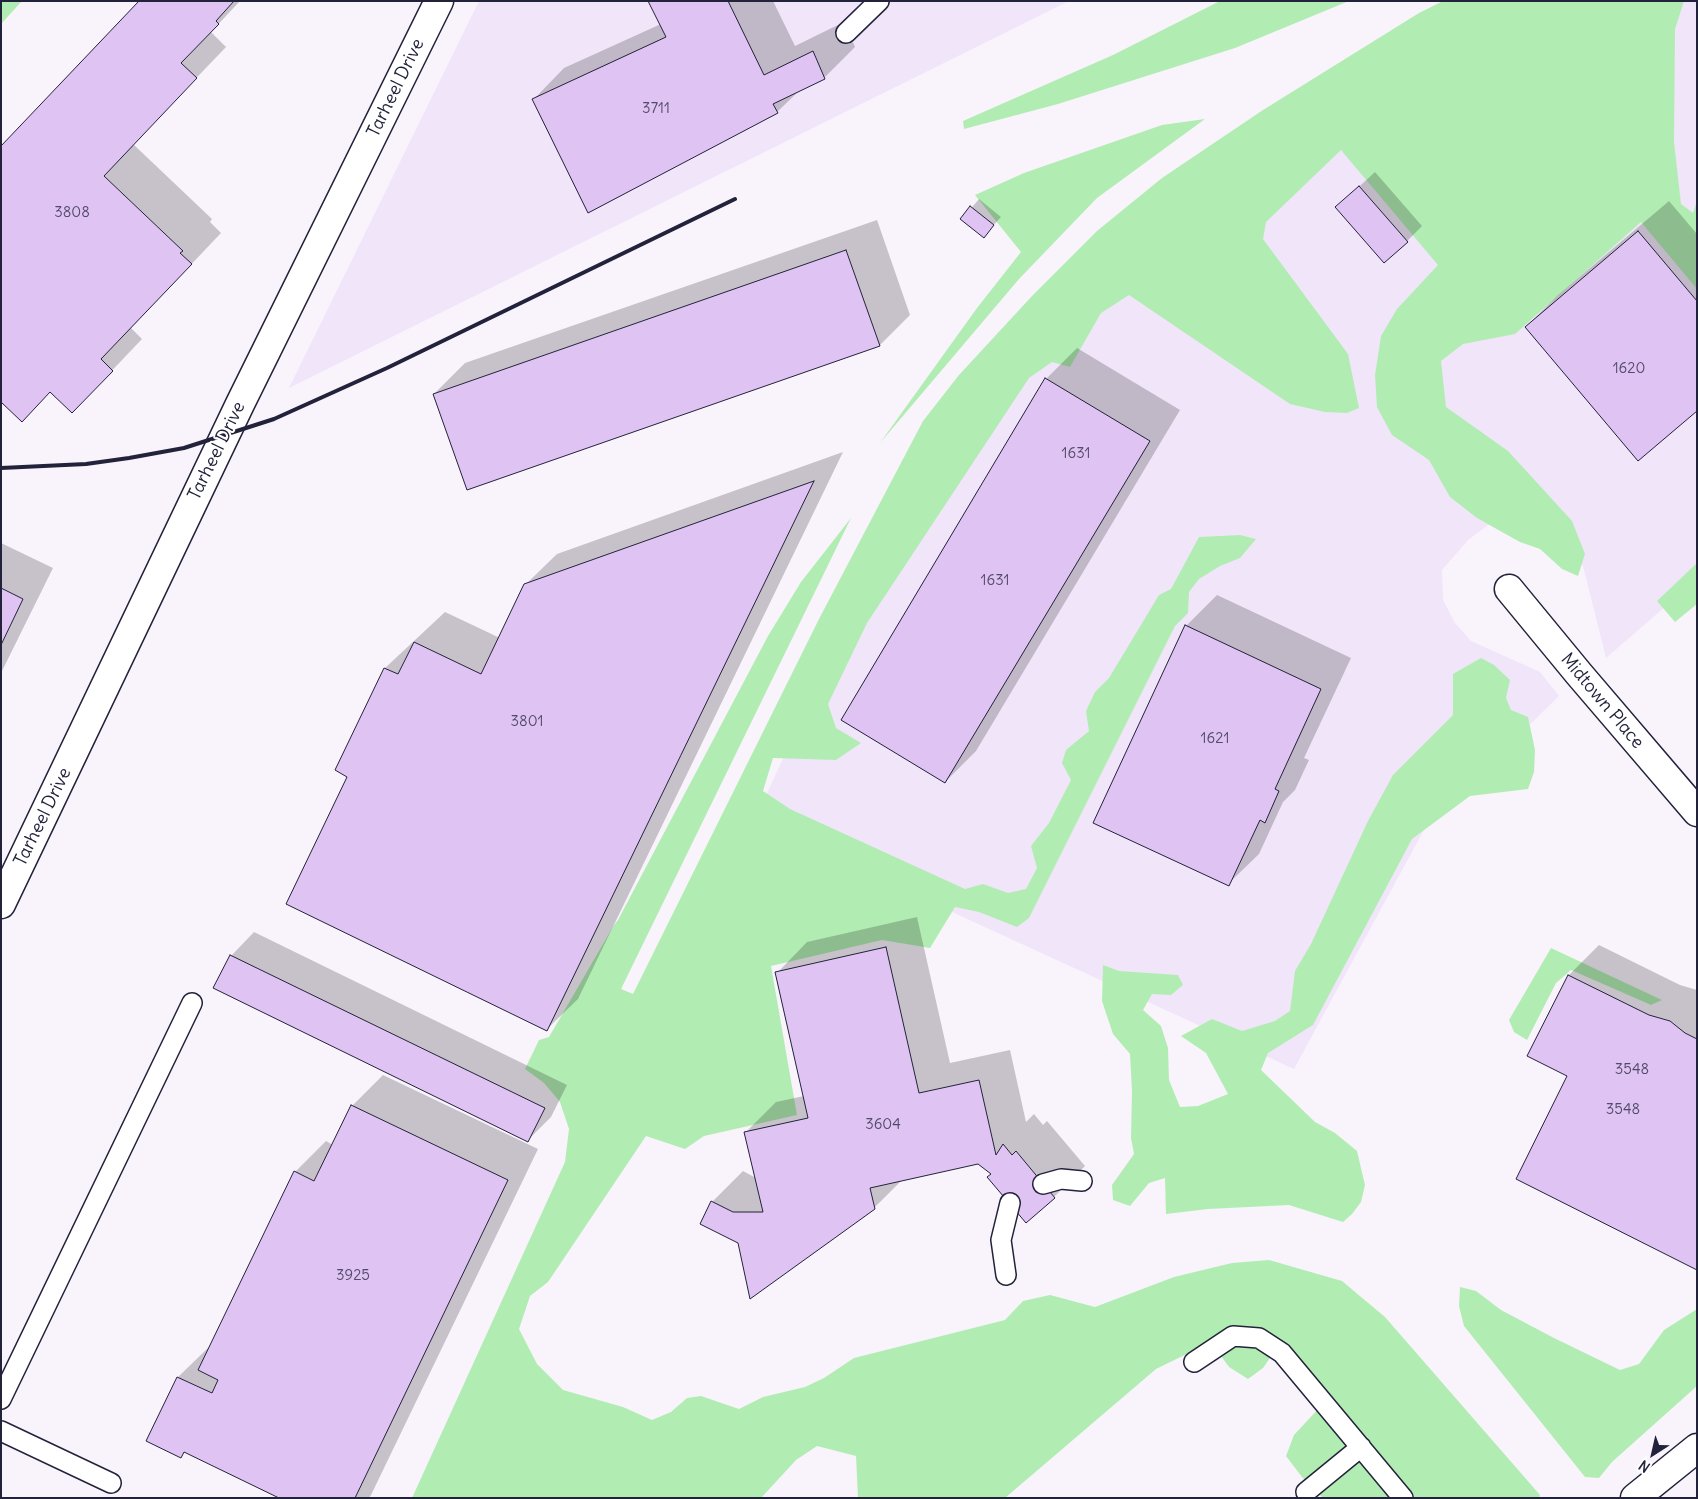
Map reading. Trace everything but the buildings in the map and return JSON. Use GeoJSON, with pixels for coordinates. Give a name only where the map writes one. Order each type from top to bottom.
{"type":"FeatureCollection","features":[{"type":"Feature","properties":{"kind":"street","name":"Tarheel Drive"},"geometry":{"type":"LineString","coordinates":[[1,904],[240,404],[439,1]]}},
{"type":"Feature","properties":{"kind":"street","name":"Midtown Place"},"geometry":{"type":"LineString","coordinates":[[1509,589],[1697,812]]}},
{"type":"Feature","properties":{"kind":"street"},"geometry":{"type":"LineString","coordinates":[[1636,1498],[1697,1448]]}},
{"type":"Feature","properties":{"kind":"lane"},"geometry":{"type":"LineString","coordinates":[[846,33],[879,1]]}},
{"type":"Feature","properties":{"kind":"lane"},"geometry":{"type":"LineString","coordinates":[[1,1399],[192,1003]]}},
{"type":"Feature","properties":{"kind":"lane"},"geometry":{"type":"LineString","coordinates":[[1043,1184],[1061,1179],[1082,1181]]}},
{"type":"Feature","properties":{"kind":"lane"},"geometry":{"type":"LineString","coordinates":[[1006,1275],[1002,1240],[1010,1204]]}},
{"type":"Feature","properties":{"kind":"lane"},"geometry":{"type":"LineString","coordinates":[[1194,1362],[1233,1336],[1259,1338],[1282,1353],[1403,1498]]}},
{"type":"Feature","properties":{"kind":"lane"},"geometry":{"type":"LineString","coordinates":[[1,1431],[110,1483]]}},
{"type":"Feature","properties":{"kind":"lane"},"geometry":{"type":"LineString","coordinates":[[1306,1492],[1361,1448]]}},
{"type":"Feature","properties":{"kind":"shaded area"},"geometry":{"type":"Polygon","coordinates":[[[479,1],[1069,1],[289,388],[479,1]]]}},
{"type":"Feature","properties":{"kind":"shaded area"},"geometry":{"type":"Polygon","coordinates":[[[1536,1],[1697,1],[1697,579],[1606,658],[1583,566],[1565,534],[1496,519],[1468,540],[1442,570],[1443,600],[1455,623],[1471,641],[1540,672],[1559,696],[1426,826],[1294,1069],[754,821],[920,465],[1020,340],[1536,1]]]}},
{"type":"Feature","properties":{"kind":"green space"},"geometry":{"type":"Polygon","coordinates":[[[1,1],[22,1],[1,24],[1,1]]]}},
{"type":"Feature","properties":{"kind":"green space"},"geometry":{"type":"Polygon","coordinates":[[[1220,1],[1349,1],[1235,48],[1058,104],[964,129],[963,121],[1113,55],[1220,1]]]}},
{"type":"Feature","properties":{"kind":"green space"},"geometry":{"type":"Polygon","coordinates":[[[1443,1],[1684,1],[1675,29],[1674,142],[1681,204],[1693,213],[1697,201],[1697,289],[1641,222],[1515,334],[1463,344],[1441,361],[1446,407],[1508,451],[1572,521],[1585,554],[1578,576],[1562,569],[1540,549],[1520,542],[1477,518],[1450,497],[1429,460],[1392,435],[1377,407],[1375,375],[1381,336],[1397,309],[1438,265],[1341,150],[1266,222],[1263,239],[1348,354],[1359,408],[1347,413],[1325,412],[1290,404],[1129,295],[1101,313],[1070,367],[1052,362],[1029,378],[867,623],[828,704],[836,728],[861,743],[836,760],[773,758],[763,791],[790,809],[965,889],[983,884],[1008,893],[1026,889],[1037,868],[1031,846],[1049,823],[1071,780],[1062,763],[1066,750],[1089,731],[1086,711],[1095,692],[1109,678],[1159,595],[1171,589],[1199,537],[1240,535],[1256,539],[1240,558],[1220,566],[1199,579],[1189,592],[1188,613],[1175,626],[1029,918],[1017,927],[979,912],[955,907],[930,948],[882,940],[771,966],[797,1115],[704,1136],[685,1149],[646,1136],[548,1282],[530,1296],[519,1329],[537,1364],[563,1390],[623,1407],[652,1420],[671,1412],[687,1398],[701,1396],[739,1409],[763,1397],[805,1387],[824,1378],[854,1358],[1005,1320],[1023,1301],[1050,1295],[1095,1307],[1174,1277],[1232,1263],[1269,1260],[1342,1281],[1385,1317],[1540,1495],[1539,1498],[1410,1498],[1408,1496],[1323,1498],[1302,1477],[1286,1456],[1294,1435],[1320,1407],[1272,1355],[1263,1368],[1248,1379],[1229,1367],[1211,1342],[1156,1369],[1005,1498],[858,1498],[856,1456],[817,1446],[796,1460],[761,1498],[412,1498],[565,1162],[569,1129],[560,1102],[544,1083],[525,1069],[539,1040],[549,1037],[618,920],[768,636],[801,582],[851,518],[621,989],[633,994],[819,619],[923,421],[959,375],[1032,296],[1097,231],[1162,178],[1263,110],[1419,13],[1443,1]]]}},
{"type":"Feature","properties":{"kind":"green space"},"geometry":{"type":"Polygon","coordinates":[[[1205,119],[1097,198],[1019,279],[880,443],[977,308],[1021,252],[975,195],[1024,173],[1162,125],[1205,119]]]}},
{"type":"Feature","properties":{"kind":"green space"},"geometry":{"type":"Polygon","coordinates":[[[1697,563],[1697,604],[1675,622],[1657,601],[1697,563]]]}},
{"type":"Feature","properties":{"kind":"green space"},"geometry":{"type":"Polygon","coordinates":[[[1481,658],[1494,665],[1510,680],[1506,698],[1511,710],[1528,717],[1535,750],[1534,772],[1528,789],[1470,796],[1412,839],[1313,1025],[1268,1053],[1261,1070],[1315,1122],[1335,1133],[1357,1151],[1365,1185],[1361,1202],[1343,1222],[1289,1205],[1208,1209],[1166,1214],[1165,1178],[1149,1183],[1130,1206],[1113,1200],[1112,1185],[1134,1154],[1131,1138],[1132,1091],[1130,1054],[1113,1034],[1102,1001],[1103,965],[1119,971],[1178,975],[1183,985],[1171,995],[1152,994],[1143,1010],[1161,1026],[1168,1048],[1169,1080],[1180,1107],[1198,1106],[1228,1094],[1206,1053],[1181,1036],[1212,1019],[1242,1031],[1275,1021],[1290,1011],[1295,971],[1311,944],[1368,821],[1393,775],[1453,715],[1453,674],[1481,658]]]}},
{"type":"Feature","properties":{"kind":"green space"},"geometry":{"type":"Polygon","coordinates":[[[1551,948],[1662,1000],[1651,1005],[1571,970],[1556,983],[1527,1040],[1514,1032],[1509,1020],[1551,948]]]}},
{"type":"Feature","properties":{"kind":"green space"},"geometry":{"type":"Polygon","coordinates":[[[1460,1287],[1476,1291],[1501,1310],[1620,1370],[1639,1364],[1664,1330],[1697,1309],[1697,1386],[1612,1462],[1599,1478],[1585,1477],[1464,1326],[1459,1306],[1460,1287]]]}},
{"type":"Feature","properties":{"kind":"railway"},"geometry":{"type":"LineString","coordinates":[[1,468],[86,464],[129,458],[184,448],[274,419],[387,368],[735,199]]}}]}
